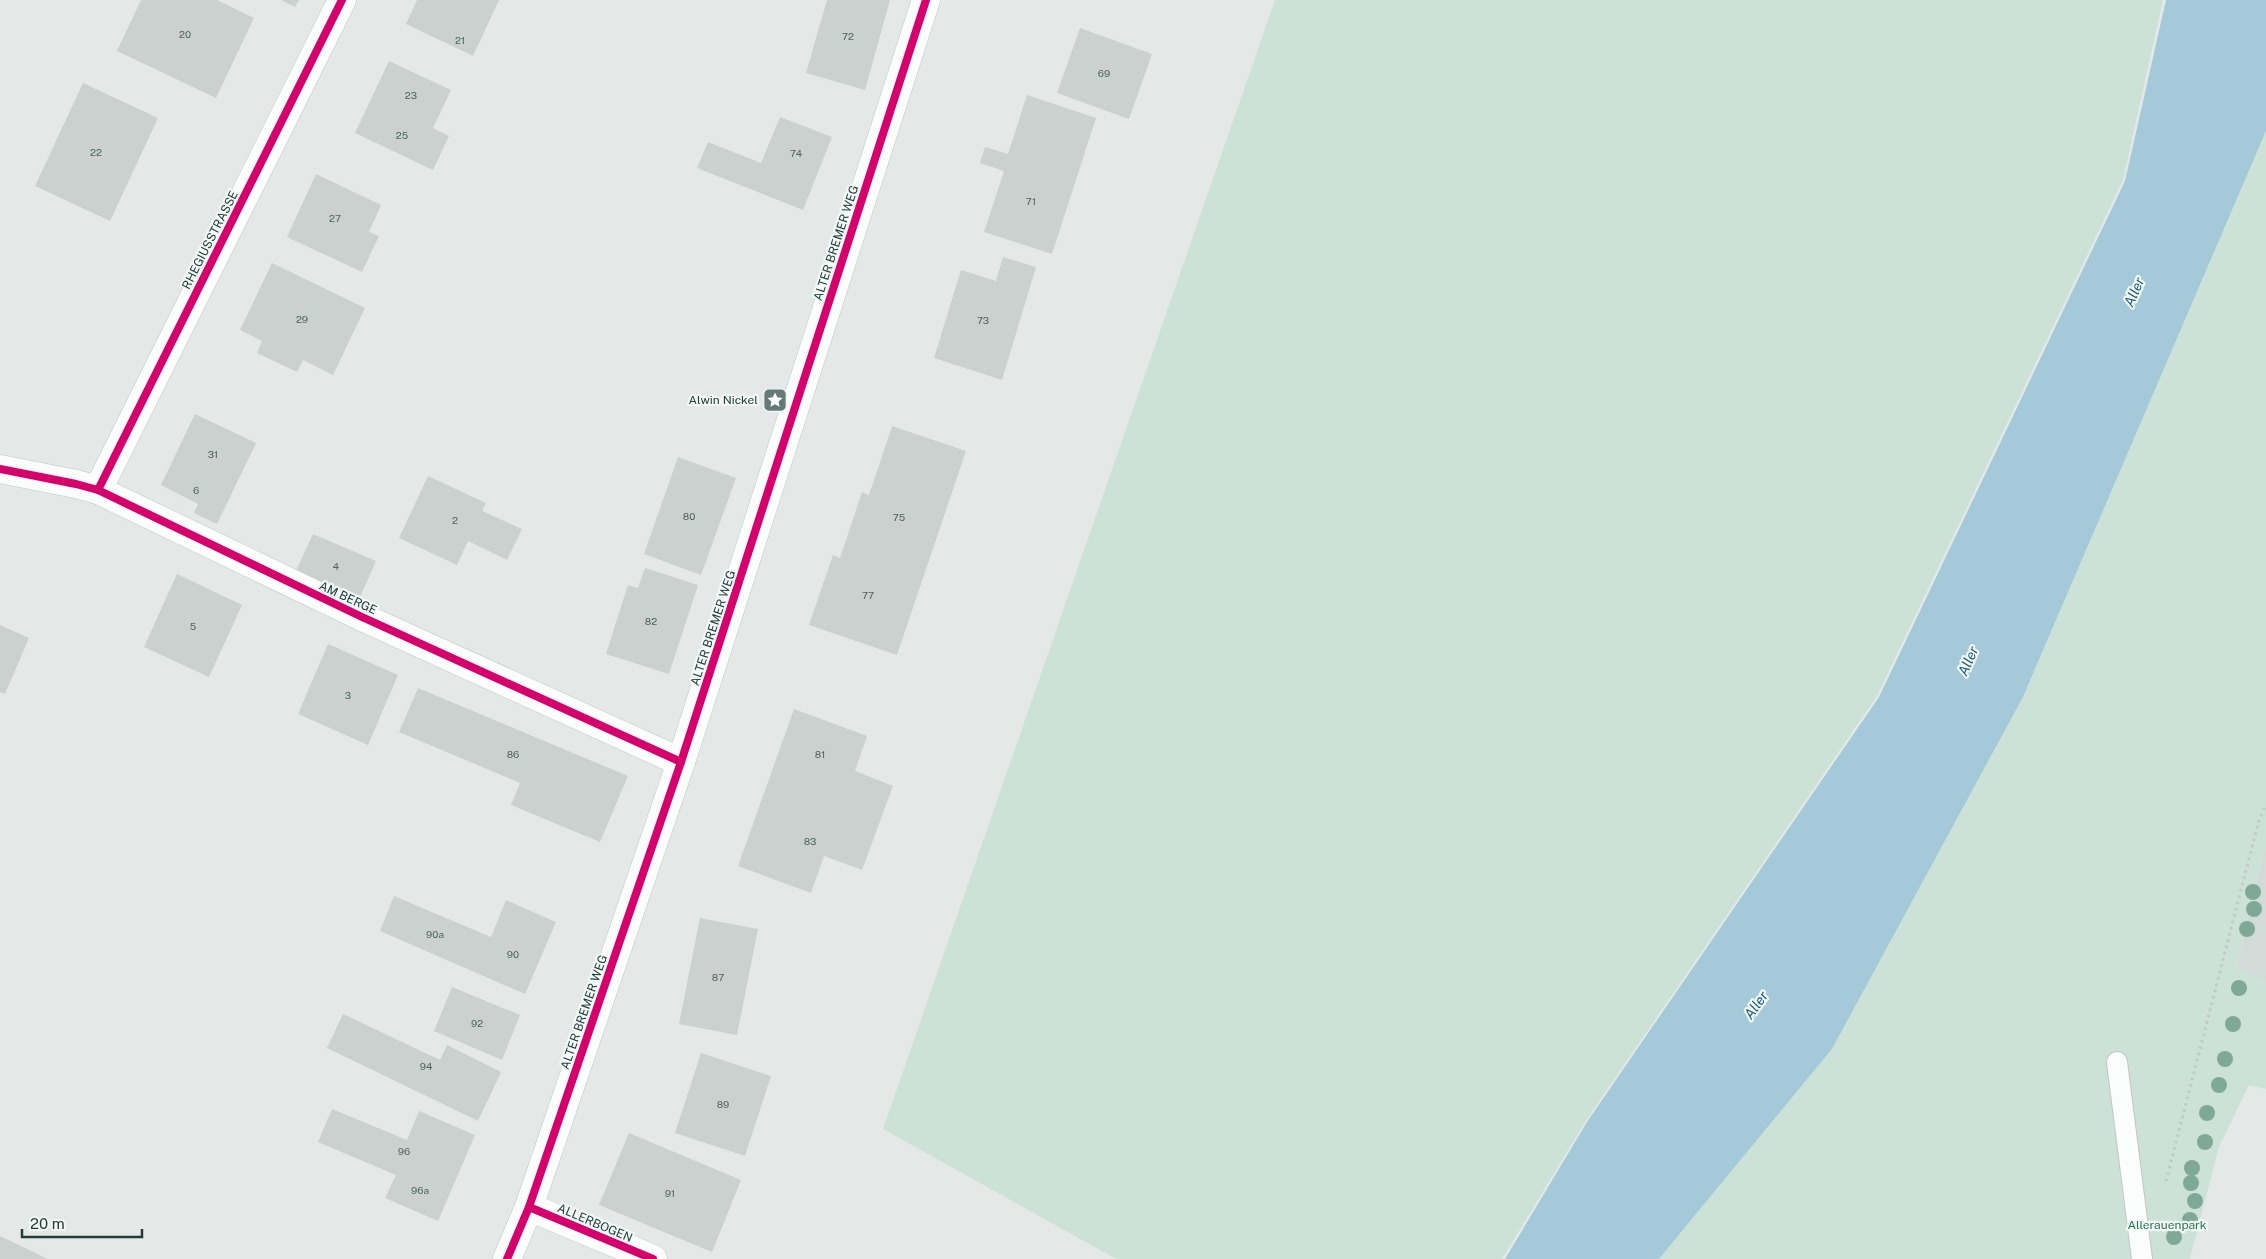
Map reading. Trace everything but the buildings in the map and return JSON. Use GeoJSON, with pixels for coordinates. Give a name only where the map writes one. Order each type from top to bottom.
{"type":"FeatureCollection","features":[{"type":"Feature","properties":{"kind":"street","name":"RHEGIUSSTRASSE"},"geometry":{"type":"LineString","coordinates":[[98,490],[342,0]]}},
{"type":"Feature","properties":{"kind":"street","name":"ALTER BREMER WEG"},"geometry":{"type":"LineString","coordinates":[[507,1259],[529,1207],[681,762],[926,0]]}},
{"type":"Feature","properties":{"kind":"street","name":"AM BERGE"},"geometry":{"type":"LineString","coordinates":[[0,469],[98,490],[362,617],[681,762]]}},
{"type":"Feature","properties":{"kind":"street","name":"ALLERBOGEN"},"geometry":{"type":"LineString","coordinates":[[529,1207],[653,1259]]}},
{"type":"Feature","properties":{"kind":"lane"},"geometry":{"type":"LineString","coordinates":[[2117,1062],[2142,1259]]}},
{"type":"Feature","properties":{"kind":"path"},"geometry":{"type":"LineString","coordinates":[[2165,1183],[2259,820],[2266,804]]}},
{"type":"Feature","properties":{"kind":"shaded area"},"geometry":{"type":"Polygon","coordinates":[[[2266,842],[2266,982],[2236,967],[2266,842]]]}},
{"type":"Feature","properties":{"kind":"green space"},"geometry":{"type":"Polygon","coordinates":[[[1275,0],[2163,0],[2123,180],[1877,696],[1585,1122],[1502,1259],[1116,1259],[883,1129],[1275,0]]]}},
{"type":"Feature","properties":{"kind":"green space","name":"Allerauenpark"},"geometry":{"type":"Polygon","coordinates":[[[2266,131],[2266,842],[2236,966],[2266,982],[2266,1089],[2249,1085],[2219,1147],[2190,1259],[1659,1259],[1832,1049],[2023,697],[2266,131]]]}},
{"type":"Feature","properties":{"kind":"water","name":"Aller"},"geometry":{"type":"Polygon","coordinates":[[[2166,0],[2266,0],[2266,131],[2023,697],[1832,1049],[1659,1259],[1505,1259],[1587,1122],[1879,697],[2125,181],[2166,0]]]}},
{"type":"Feature","properties":{"kind":"cycle path"},"geometry":{"type":"LineString","coordinates":[[98,490],[342,0]]}},
{"type":"Feature","properties":{"kind":"cycle path"},"geometry":{"type":"LineString","coordinates":[[507,1259],[529,1207],[681,762],[926,0]]}},
{"type":"Feature","properties":{"kind":"cycle path"},"geometry":{"type":"LineString","coordinates":[[0,469],[98,490],[362,617],[681,762]]}},
{"type":"Feature","properties":{"kind":"cycle path"},"geometry":{"type":"LineString","coordinates":[[529,1207],[653,1259]]}},
{"type":"Feature","properties":{"kind":"place","name":"Alwin Nickel"},"geometry":{"type":"Point","coordinates":[775,400]}}]}
